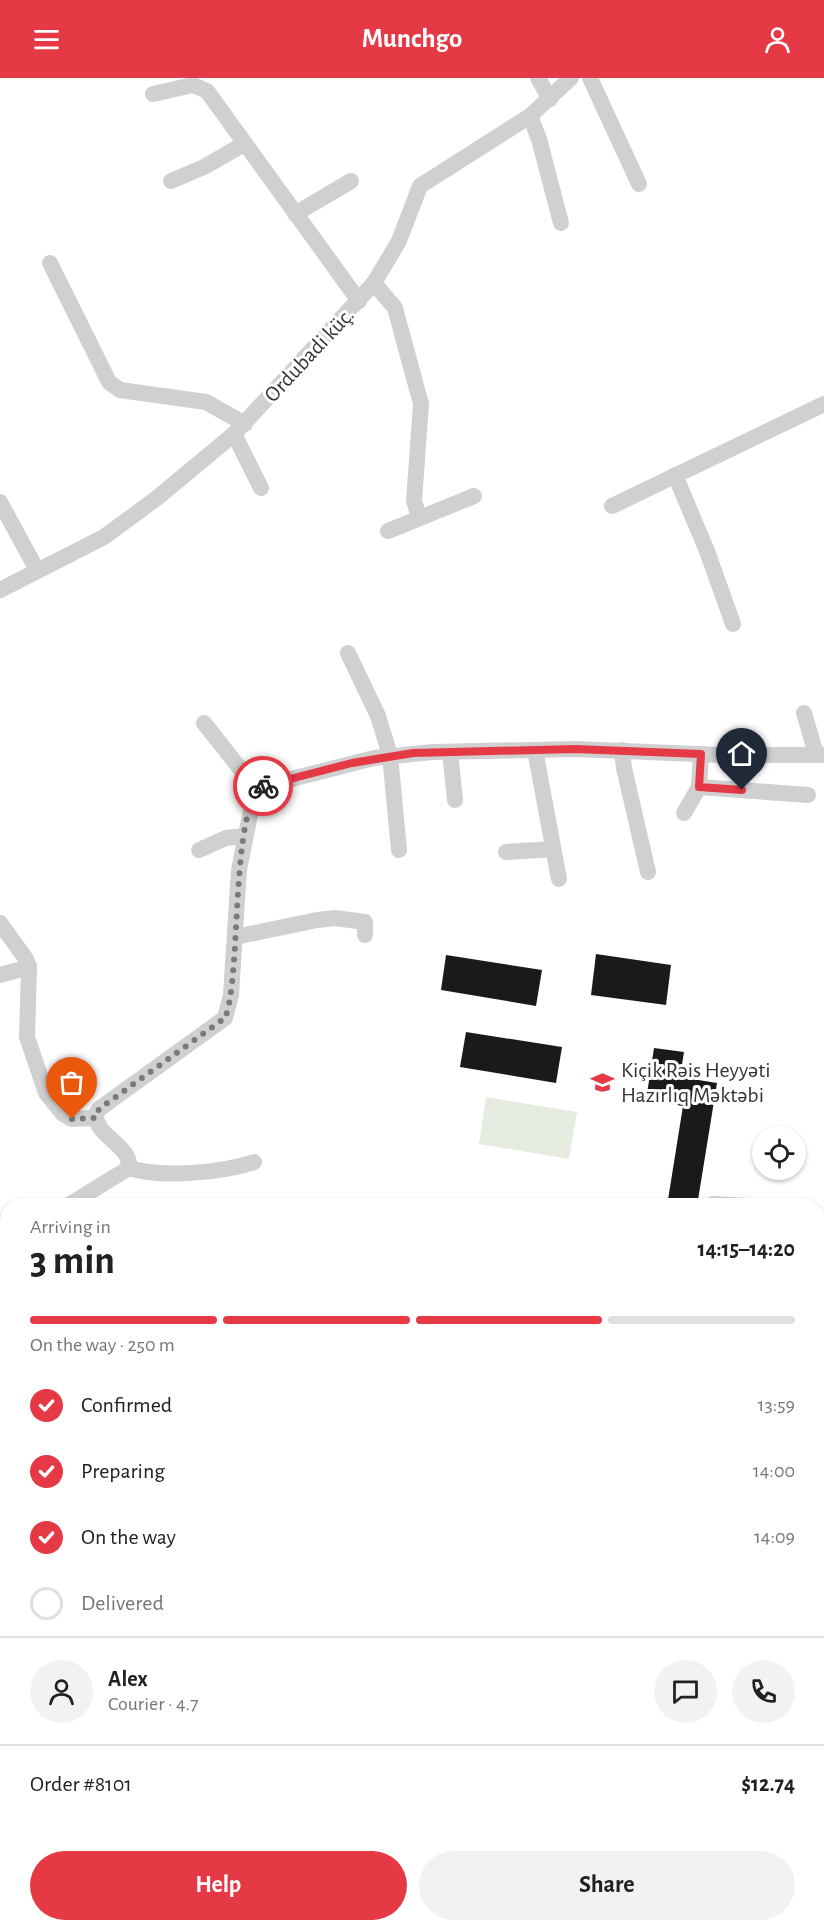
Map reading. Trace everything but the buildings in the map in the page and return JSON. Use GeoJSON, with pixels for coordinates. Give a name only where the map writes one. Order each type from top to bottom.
{"type":"FeatureCollection","features":[{"type":"Feature","properties":{"kind":"street"},"geometry":{"type":"LineString","coordinates":[[538,78],[550,99]]}},
{"type":"Feature","properties":{"kind":"street","name":"Ordubadi küç."},"geometry":{"type":"LineString","coordinates":[[0,590],[86,547],[118,527],[239,429],[374,283],[399,242],[420,186],[530,116],[571,78]]}},
{"type":"Feature","properties":{"kind":"street"},"geometry":{"type":"LineString","coordinates":[[590,78],[639,184]]}},
{"type":"Feature","properties":{"kind":"street"},"geometry":{"type":"LineString","coordinates":[[153,94],[193,85],[207,91],[359,300]]}},
{"type":"Feature","properties":{"kind":"street"},"geometry":{"type":"LineString","coordinates":[[530,116],[539,139],[561,223]]}},
{"type":"Feature","properties":{"kind":"street"},"geometry":{"type":"LineString","coordinates":[[171,181],[204,167],[244,144]]}},
{"type":"Feature","properties":{"kind":"street"},"geometry":{"type":"LineString","coordinates":[[295,214],[351,182]]}},
{"type":"Feature","properties":{"kind":"street"},"geometry":{"type":"LineString","coordinates":[[50,263],[109,382],[120,390],[206,402],[239,429],[261,488]]}},
{"type":"Feature","properties":{"kind":"street"},"geometry":{"type":"LineString","coordinates":[[374,283],[395,308],[421,404],[414,501],[419,517]]}},
{"type":"Feature","properties":{"kind":"street"},"geometry":{"type":"LineString","coordinates":[[612,506],[824,404]]}},
{"type":"Feature","properties":{"kind":"street"},"geometry":{"type":"LineString","coordinates":[[675,475],[707,551],[733,624]]}},
{"type":"Feature","properties":{"kind":"street"},"geometry":{"type":"LineString","coordinates":[[388,531],[474,496]]}},
{"type":"Feature","properties":{"kind":"street"},"geometry":{"type":"LineString","coordinates":[[0,502],[37,570]]}},
{"type":"Feature","properties":{"kind":"street"},"geometry":{"type":"LineString","coordinates":[[348,653],[378,716],[390,755],[399,850]]}},
{"type":"Feature","properties":{"kind":"street"},"geometry":{"type":"LineString","coordinates":[[129,1168],[126,1155],[101,1128],[96,1118],[99,1109],[225,1018],[230,1001],[245,836],[257,790],[267,784],[390,755],[536,750],[622,750],[701,754],[820,755],[804,713]]}},
{"type":"Feature","properties":{"kind":"street"},"geometry":{"type":"LineString","coordinates":[[204,723],[257,790]]}},
{"type":"Feature","properties":{"kind":"street"},"geometry":{"type":"LineString","coordinates":[[536,750],[559,879]]}},
{"type":"Feature","properties":{"kind":"street"},"geometry":{"type":"LineString","coordinates":[[622,750],[648,872]]}},
{"type":"Feature","properties":{"kind":"street"},"geometry":{"type":"LineString","coordinates":[[450,752],[455,800]]}},
{"type":"Feature","properties":{"kind":"street"},"geometry":{"type":"LineString","coordinates":[[684,813],[699,787],[701,754]]}},
{"type":"Feature","properties":{"kind":"street"},"geometry":{"type":"LineString","coordinates":[[699,787],[808,795]]}},
{"type":"Feature","properties":{"kind":"street"},"geometry":{"type":"LineString","coordinates":[[199,850],[226,838],[245,836]]}},
{"type":"Feature","properties":{"kind":"street"},"geometry":{"type":"LineString","coordinates":[[506,852],[553,849]]}},
{"type":"Feature","properties":{"kind":"street"},"geometry":{"type":"LineString","coordinates":[[235,937],[335,918],[365,922],[365,935]]}},
{"type":"Feature","properties":{"kind":"street"},"geometry":{"type":"LineString","coordinates":[[0,923],[26,959],[29,968],[27,1037],[46,1093],[63,1114],[72,1119],[96,1118]]}},
{"type":"Feature","properties":{"kind":"street"},"geometry":{"type":"LineString","coordinates":[[0,975],[29,968]]}},
{"type":"Feature","properties":{"kind":"street"},"geometry":{"type":"LineString","coordinates":[[80,1198],[129,1168],[149,1173],[221,1170],[254,1162]]}},
{"type":"Feature","properties":{"kind":"shaded area"},"geometry":{"type":"Polygon","coordinates":[[[486,1097],[577,1112],[569,1159],[479,1144],[486,1097]]]}},
{"type":"Feature","properties":{"kind":"way so far"},"geometry":{"type":"LineString","coordinates":[[72,1119],[96,1118],[99,1109],[225,1018],[231,995],[239,870],[254,795],[263,786]]}},
{"type":"Feature","properties":{"kind":"place","name":"Kiçik Rəis Heyyəti Hazırlıq Məktəbi"},"geometry":{"type":"Point","coordinates":[603,1083]}},
{"type":"Feature","properties":{"kind":"route"},"geometry":{"type":"LineString","coordinates":[[263,786],[390,755],[575,749],[701,754],[699,787],[742,790]]}}]}
